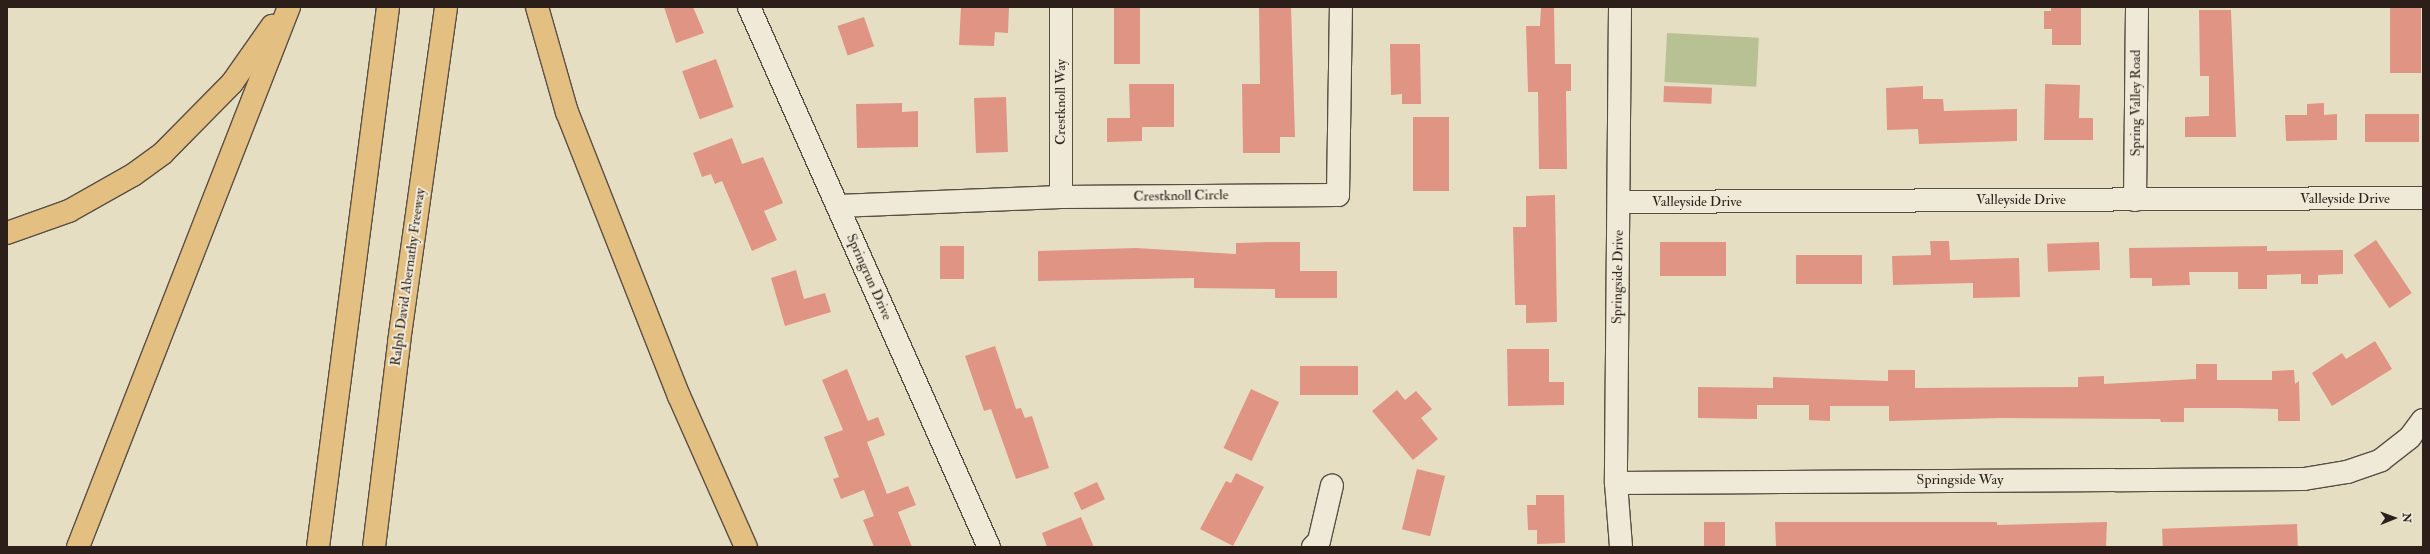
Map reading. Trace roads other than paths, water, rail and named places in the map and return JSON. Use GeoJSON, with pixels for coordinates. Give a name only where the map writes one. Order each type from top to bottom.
{"type":"FeatureCollection","features":[{"type":"Feature","properties":{"kind":"highway"},"geometry":{"type":"LineString","coordinates":[[7,233],[69,211],[133,175],[163,153],[232,83],[283,7]]}},
{"type":"Feature","properties":{"kind":"highway"},"geometry":{"type":"LineString","coordinates":[[78,547],[289,7]]}},
{"type":"Feature","properties":{"kind":"highway"},"geometry":{"type":"LineString","coordinates":[[318,547],[388,7]]}},
{"type":"Feature","properties":{"kind":"highway","name":"Ralph David Abernathy Freeway"},"geometry":{"type":"LineString","coordinates":[[374,547],[400,335],[446,7]]}},
{"type":"Feature","properties":{"kind":"highway"},"geometry":{"type":"LineString","coordinates":[[537,7],[570,119],[679,396],[746,547]]}},
{"type":"Feature","properties":{"kind":"street","name":"Springrun Drive"},"geometry":{"type":"LineString","coordinates":[[749,7],[989,547]]}},
{"type":"Feature","properties":{"kind":"street","name":"Crestknoll Way"},"geometry":{"type":"LineString","coordinates":[[1061,7],[1061,197]]}},
{"type":"Feature","properties":{"kind":"street","name":"Crestknoll Circle"},"geometry":{"type":"LineString","coordinates":[[838,206],[1061,197],[1338,195],[1340,7]]}},
{"type":"Feature","properties":{"kind":"street","name":"Springside Drive"},"geometry":{"type":"LineString","coordinates":[[1620,7],[1616,483],[1621,547]]}},
{"type":"Feature","properties":{"kind":"street","name":"Spring Valley Road"},"geometry":{"type":"LineString","coordinates":[[2135,200],[2137,7]]}},
{"type":"Feature","properties":{"kind":"street","name":"Valleyside Drive"},"geometry":{"type":"LineString","coordinates":[[1619,202],[2423,198]]}},
{"type":"Feature","properties":{"kind":"street","name":"Springside Way"},"geometry":{"type":"LineString","coordinates":[[1616,483],[2304,479],[2347,472],[2381,460],[2410,437],[2423,420]]}},
{"type":"Feature","properties":{"kind":"street"},"geometry":{"type":"LineString","coordinates":[[1313,547],[1319,541],[1332,485]]}}]}
